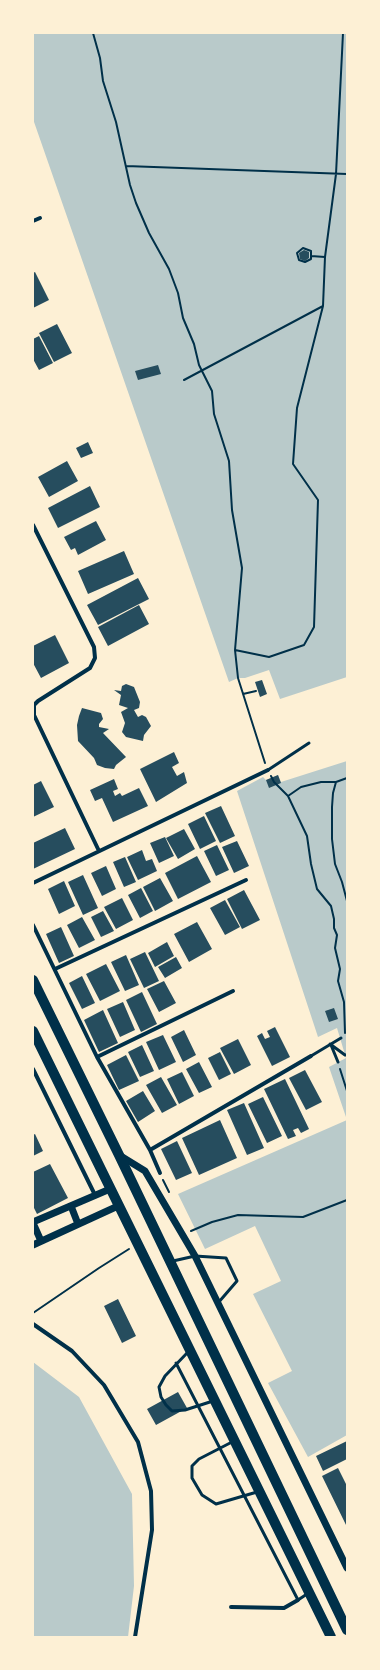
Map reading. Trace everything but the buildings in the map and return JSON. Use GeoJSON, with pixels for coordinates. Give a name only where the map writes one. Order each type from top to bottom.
{"type":"FeatureCollection","features":[{"type":"Feature","properties":{"kind":"main road"},"geometry":{"type":"LineString","coordinates":[[33,980],[119,1155],[347,1630]]}},
{"type":"Feature","properties":{"kind":"main road"},"geometry":{"type":"LineString","coordinates":[[33,1031],[189,1351],[331,1637]]}},
{"type":"Feature","properties":{"kind":"street"},"geometry":{"type":"LineString","coordinates":[[33,221],[40,218]]}},
{"type":"Feature","properties":{"kind":"street"},"geometry":{"type":"LineString","coordinates":[[33,525],[94,647],[95,658],[90,668],[38,701],[34,705],[34,715],[99,850]]}},
{"type":"Feature","properties":{"kind":"street"},"geometry":{"type":"LineString","coordinates":[[33,883],[268,770]]}},
{"type":"Feature","properties":{"kind":"street"},"geometry":{"type":"LineString","coordinates":[[55,970],[246,880]]}},
{"type":"Feature","properties":{"kind":"street"},"geometry":{"type":"LineString","coordinates":[[33,925],[97,1057],[150,1150],[160,1173]]}},
{"type":"Feature","properties":{"kind":"street"},"geometry":{"type":"LineString","coordinates":[[97,1057],[233,991]]}},
{"type":"Feature","properties":{"kind":"street"},"geometry":{"type":"LineString","coordinates":[[150,1150],[311,1056]]}},
{"type":"Feature","properties":{"kind":"street"},"geometry":{"type":"LineString","coordinates":[[33,1069],[95,1195]]}},
{"type":"Feature","properties":{"kind":"street"},"geometry":{"type":"LineString","coordinates":[[119,1155],[145,1171],[195,1256],[347,1568]]}},
{"type":"Feature","properties":{"kind":"street"},"geometry":{"type":"LineString","coordinates":[[41,1241],[33,1222],[110,1189]]}},
{"type":"Feature","properties":{"kind":"street"},"geometry":{"type":"LineString","coordinates":[[71,1206],[78,1224]]}},
{"type":"Feature","properties":{"kind":"street"},"geometry":{"type":"LineString","coordinates":[[33,1245],[118,1206]]}},
{"type":"Feature","properties":{"kind":"street"},"geometry":{"type":"LineString","coordinates":[[33,1324],[72,1351],[104,1385],[138,1442],[151,1491],[152,1530],[138,1609],[135,1637]]}},
{"type":"Feature","properties":{"kind":"street"},"geometry":{"type":"LineString","coordinates":[[231,1608],[284,1608],[298,1600]]}},
{"type":"Feature","properties":{"kind":"lane"},"geometry":{"type":"LineString","coordinates":[[268,770],[309,743]]}},
{"type":"Feature","properties":{"kind":"lane"},"geometry":{"type":"LineString","coordinates":[[311,1056],[343,1037]]}},
{"type":"Feature","properties":{"kind":"lane"},"geometry":{"type":"LineString","coordinates":[[330,1044],[347,1055]]}},
{"type":"Feature","properties":{"kind":"lane"},"geometry":{"type":"LineString","coordinates":[[330,1044],[338,1062]]}},
{"type":"Feature","properties":{"kind":"lane"},"geometry":{"type":"LineString","coordinates":[[169,1261],[195,1256],[226,1258],[237,1281],[218,1303]]}},
{"type":"Feature","properties":{"kind":"lane"},"geometry":{"type":"LineString","coordinates":[[189,1351],[165,1376],[159,1387],[161,1397],[172,1411],[185,1410],[214,1400]]}},
{"type":"Feature","properties":{"kind":"lane"},"geometry":{"type":"LineString","coordinates":[[176,1363],[298,1600],[309,1593]]}},
{"type":"Feature","properties":{"kind":"lane"},"geometry":{"type":"LineString","coordinates":[[234,1441],[199,1459],[192,1466],[192,1478],[202,1495],[216,1504],[259,1492]]}},
{"type":"Feature","properties":{"kind":"path"},"geometry":{"type":"LineString","coordinates":[[93,33],[100,58],[103,81],[116,122],[130,185],[149,233],[169,269],[176,287],[183,318],[194,344],[201,370],[212,392],[216,420],[230,462],[232,510],[242,568],[235,650],[238,678],[268,770]]}},
{"type":"Feature","properties":{"kind":"path"},"geometry":{"type":"LineString","coordinates":[[235,650],[269,657],[304,645],[314,627],[318,500],[293,464],[297,408],[323,306],[325,257],[336,174],[343,34],[347,35]]}},
{"type":"Feature","properties":{"kind":"path"},"geometry":{"type":"LineString","coordinates":[[126,166],[347,174]]}},
{"type":"Feature","properties":{"kind":"path"},"geometry":{"type":"LineString","coordinates":[[303,248],[311,251],[311,256],[311,259],[305,262],[298,260],[297,253],[303,248]]}},
{"type":"Feature","properties":{"kind":"path"},"geometry":{"type":"LineString","coordinates":[[311,256],[325,257]]}},
{"type":"Feature","properties":{"kind":"path"},"geometry":{"type":"LineString","coordinates":[[184,380],[323,306]]}},
{"type":"Feature","properties":{"kind":"path"},"geometry":{"type":"LineString","coordinates":[[243,694],[256,691]]}},
{"type":"Feature","properties":{"kind":"path"},"geometry":{"type":"LineString","coordinates":[[288,796],[301,787],[321,782],[336,782],[347,778]]}},
{"type":"Feature","properties":{"kind":"path"},"geometry":{"type":"LineString","coordinates":[[274,782],[288,796],[307,836],[311,864],[318,889],[331,906],[334,919],[334,928],[337,935],[335,948],[340,969],[338,981],[344,1002],[343,1037]]}},
{"type":"Feature","properties":{"kind":"path"},"geometry":{"type":"LineString","coordinates":[[336,782],[333,793],[332,807],[332,839],[335,864],[347,901]]}},
{"type":"Feature","properties":{"kind":"path"},"geometry":{"type":"LineString","coordinates":[[338,1062],[347,1091]]}},
{"type":"Feature","properties":{"kind":"path"},"geometry":{"type":"LineString","coordinates":[[189,1231],[238,1214],[303,1217],[347,1200]]}},
{"type":"Feature","properties":{"kind":"path"},"geometry":{"type":"LineString","coordinates":[[33,1313],[137,1244]]}},
{"type":"Feature","properties":{"kind":"shaded area"},"geometry":{"type":"Polygon","coordinates":[[[33,33],[347,33],[347,677],[280,699],[269,670],[245,678],[238,678],[229,682],[33,119],[33,33]]]}},
{"type":"Feature","properties":{"kind":"shaded area"},"geometry":{"type":"Polygon","coordinates":[[[347,761],[347,1120],[329,1067],[346,1058],[337,1028],[318,1037],[237,791],[263,777],[266,780],[278,775],[281,782],[347,761]]]}},
{"type":"Feature","properties":{"kind":"shaded area"},"geometry":{"type":"Polygon","coordinates":[[[347,1120],[347,1435],[308,1457],[268,1383],[292,1371],[253,1294],[281,1281],[255,1226],[205,1249],[178,1194],[347,1120]]]}},
{"type":"Feature","properties":{"kind":"shaded area"},"geometry":{"type":"Polygon","coordinates":[[[33,1362],[79,1397],[132,1494],[134,1586],[128,1637],[33,1637],[33,1362]]]}}]}
